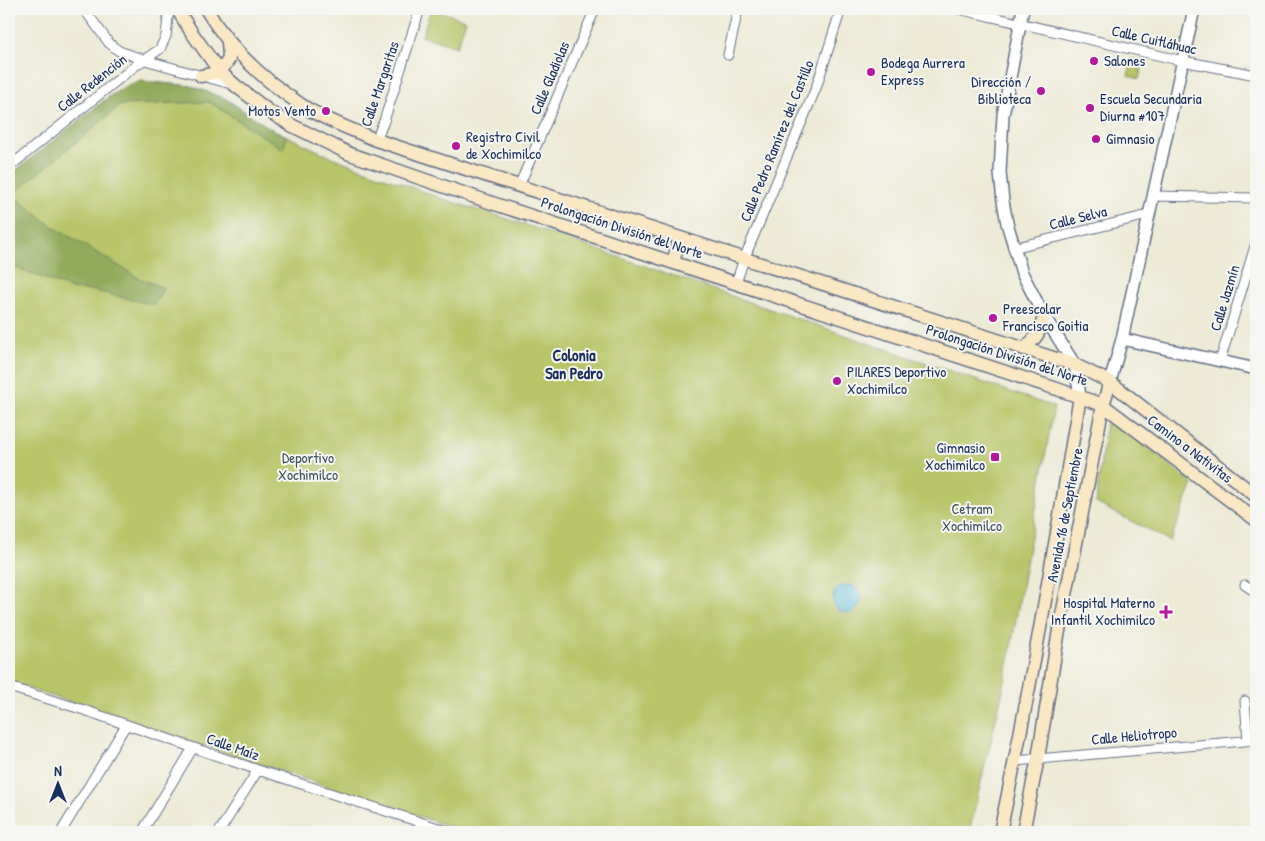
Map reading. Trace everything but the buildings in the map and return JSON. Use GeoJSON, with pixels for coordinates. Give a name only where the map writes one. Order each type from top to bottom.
{"type":"FeatureCollection","features":[{"type":"Feature","properties":{"kind":"main road","name":"Prolongación División del Norte"},"geometry":{"type":"LineString","coordinates":[[177,9],[220,72],[236,86],[270,112],[293,126],[350,154],[1103,405]]}},
{"type":"Feature","properties":{"kind":"main road","name":"Prolongación División del Norte"},"geometry":{"type":"LineString","coordinates":[[206,9],[228,41],[256,70],[304,106],[376,140],[1075,365],[1110,382]]}},
{"type":"Feature","properties":{"kind":"main road"},"geometry":{"type":"LineString","coordinates":[[201,76],[220,72],[229,59],[228,41]]}},
{"type":"Feature","properties":{"kind":"main road"},"geometry":{"type":"LineString","coordinates":[[673,262],[680,238]]}},
{"type":"Feature","properties":{"kind":"main road"},"geometry":{"type":"LineString","coordinates":[[1024,349],[1041,330],[1044,316]]}},
{"type":"Feature","properties":{"kind":"main road","name":"Avenida 16 de Septiembre"},"geometry":{"type":"LineString","coordinates":[[1024,832],[1058,636],[1103,405],[1110,382]]}},
{"type":"Feature","properties":{"kind":"main road","name":"Camino a Nativitas"},"geometry":{"type":"LineString","coordinates":[[1110,382],[1256,496]]}},
{"type":"Feature","properties":{"kind":"main road","name":"Avenida 16 de Septiembre"},"geometry":{"type":"LineString","coordinates":[[1000,832],[1039,632],[1080,396]]}},
{"type":"Feature","properties":{"kind":"main road","name":"Camino a Nativitas"},"geometry":{"type":"LineString","coordinates":[[1103,405],[1256,520]]}},
{"type":"Feature","properties":{"kind":"main road"},"geometry":{"type":"LineString","coordinates":[[1210,485],[1223,469]]}},
{"type":"Feature","properties":{"kind":"main road"},"geometry":{"type":"LineString","coordinates":[[1053,555],[1073,560]]}},
{"type":"Feature","properties":{"kind":"main road"},"geometry":{"type":"LineString","coordinates":[[1039,632],[1058,636]]}},
{"type":"Feature","properties":{"kind":"street"},"geometry":{"type":"LineString","coordinates":[[84,9],[109,43],[119,50],[145,60],[236,86]]}},
{"type":"Feature","properties":{"kind":"street","name":"Calle Redención"},"geometry":{"type":"LineString","coordinates":[[9,166],[135,66],[160,49],[166,36],[169,9]]}},
{"type":"Feature","properties":{"kind":"street","name":"Calle Margaritas"},"geometry":{"type":"LineString","coordinates":[[376,140],[384,121],[420,9]]}},
{"type":"Feature","properties":{"kind":"street","name":"Calle Gladiolas"},"geometry":{"type":"LineString","coordinates":[[519,186],[595,9]]}},
{"type":"Feature","properties":{"kind":"street"},"geometry":{"type":"LineString","coordinates":[[728,55],[738,9]]}},
{"type":"Feature","properties":{"kind":"street","name":"Calle Pedro Ramírez del Castillo"},"geometry":{"type":"LineString","coordinates":[[736,283],[744,259],[816,88],[841,9]]}},
{"type":"Feature","properties":{"kind":"street","name":"Calle Cuitláhuac"},"geometry":{"type":"LineString","coordinates":[[958,9],[1183,61],[1256,75]]}},
{"type":"Feature","properties":{"kind":"street"},"geometry":{"type":"LineString","coordinates":[[1023,9],[1003,115],[1000,173],[1003,201],[1013,248],[1022,273],[1044,316],[1075,365],[1080,396]]}},
{"type":"Feature","properties":{"kind":"street"},"geometry":{"type":"LineString","coordinates":[[1110,382],[1122,339],[1194,9]]}},
{"type":"Feature","properties":{"kind":"street"},"geometry":{"type":"LineString","coordinates":[[1152,196],[1256,198]]}},
{"type":"Feature","properties":{"kind":"street","name":"Calle Selva"},"geometry":{"type":"LineString","coordinates":[[1013,248],[1148,215]]}},
{"type":"Feature","properties":{"kind":"street","name":"Calle Jazmín"},"geometry":{"type":"LineString","coordinates":[[1220,361],[1256,243]]}},
{"type":"Feature","properties":{"kind":"street"},"geometry":{"type":"LineString","coordinates":[[1122,339],[1256,369]]}},
{"type":"Feature","properties":{"kind":"street"},"geometry":{"type":"LineString","coordinates":[[1245,585],[1256,592]]}},
{"type":"Feature","properties":{"kind":"street","name":"Calle Maíz"},"geometry":{"type":"LineString","coordinates":[[9,687],[81,709],[258,770],[450,832]]}},
{"type":"Feature","properties":{"kind":"street"},"geometry":{"type":"LineString","coordinates":[[1245,701],[1252,740]]}},
{"type":"Feature","properties":{"kind":"street"},"geometry":{"type":"LineString","coordinates":[[61,832],[126,725]]}},
{"type":"Feature","properties":{"kind":"street","name":"Calle Heliotropo"},"geometry":{"type":"LineString","coordinates":[[1015,761],[1252,740]]}},
{"type":"Feature","properties":{"kind":"street"},"geometry":{"type":"LineString","coordinates":[[142,832],[193,748]]}},
{"type":"Feature","properties":{"kind":"street"},"geometry":{"type":"LineString","coordinates":[[219,832],[258,770]]}},
{"type":"Feature","properties":{"kind":"green space"},"geometry":{"type":"Polygon","coordinates":[[[431,9],[466,20],[457,47],[422,36],[431,9]]]}},
{"type":"Feature","properties":{"kind":"green space"},"geometry":{"type":"Polygon","coordinates":[[[1132,59],[1143,62],[1139,79],[1128,76],[1132,59]]]}},
{"type":"Feature","properties":{"kind":"green space","name":"Deportivo Xochimilco"},"geometry":{"type":"Polygon","coordinates":[[[141,81],[191,86],[226,99],[268,127],[331,157],[446,200],[511,220],[1054,407],[1005,681],[969,832],[467,832],[9,682],[9,176],[110,96],[130,84],[141,81]]]}},
{"type":"Feature","properties":{"kind":"green space"},"geometry":{"type":"Polygon","coordinates":[[[141,81],[191,86],[226,99],[268,127],[287,137],[283,149],[209,102],[121,105],[12,195],[52,226],[139,278],[164,288],[154,305],[96,291],[72,289],[9,265],[9,176],[110,96],[130,84],[141,81]]]}},
{"type":"Feature","properties":{"kind":"green space"},"geometry":{"type":"Polygon","coordinates":[[[1107,414],[1193,484],[1170,541],[1096,503],[1107,414]]]}},
{"type":"Feature","properties":{"kind":"water"},"geometry":{"type":"Polygon","coordinates":[[[847,585],[857,589],[861,599],[857,609],[847,613],[837,609],[833,599],[837,589],[847,585]]]}},
{"type":"Feature","properties":{"kind":"place","name":"Salones"},"geometry":{"type":"Point","coordinates":[1094,61]}},
{"type":"Feature","properties":{"kind":"place","name":"Bodega Aurrera Express"},"geometry":{"type":"Point","coordinates":[871,72]}},
{"type":"Feature","properties":{"kind":"place","name":"Dirección / Biblioteca"},"geometry":{"type":"Point","coordinates":[1041,91]}},
{"type":"Feature","properties":{"kind":"place","name":"Escuela Secundaria Diurna #107"},"geometry":{"type":"Point","coordinates":[1090,108]}},
{"type":"Feature","properties":{"kind":"place","name":"Motos Vento"},"geometry":{"type":"Point","coordinates":[326,111]}},
{"type":"Feature","properties":{"kind":"place","name":"Gimnasio"},"geometry":{"type":"Point","coordinates":[1096,139]}},
{"type":"Feature","properties":{"kind":"place","name":"Registro Civil de Xochimilco"},"geometry":{"type":"Point","coordinates":[456,146]}},
{"type":"Feature","properties":{"kind":"place","name":"Preescolar Francisco Goitia"},"geometry":{"type":"Point","coordinates":[993,318]}},
{"type":"Feature","properties":{"kind":"place","name":"PILARES Deportivo Xochimilco"},"geometry":{"type":"Point","coordinates":[837,381]}},
{"type":"Feature","properties":{"kind":"place","name":"Gimnasio Xochimilco"},"geometry":{"type":"Point","coordinates":[995,457]}},
{"type":"Feature","properties":{"kind":"place","name":"Hospital Materno Infantil Xochimilco"},"geometry":{"type":"Point","coordinates":[1166,612]}},
{"type":"Feature","properties":{"kind":"district","name":"Colonia San Pedro"},"geometry":{"type":"Point","coordinates":[574,364]}},
{"type":"Feature","properties":{"kind":"park label","name":"Cetram Xochimilco"},"geometry":{"type":"Point","coordinates":[972,518]}}]}
